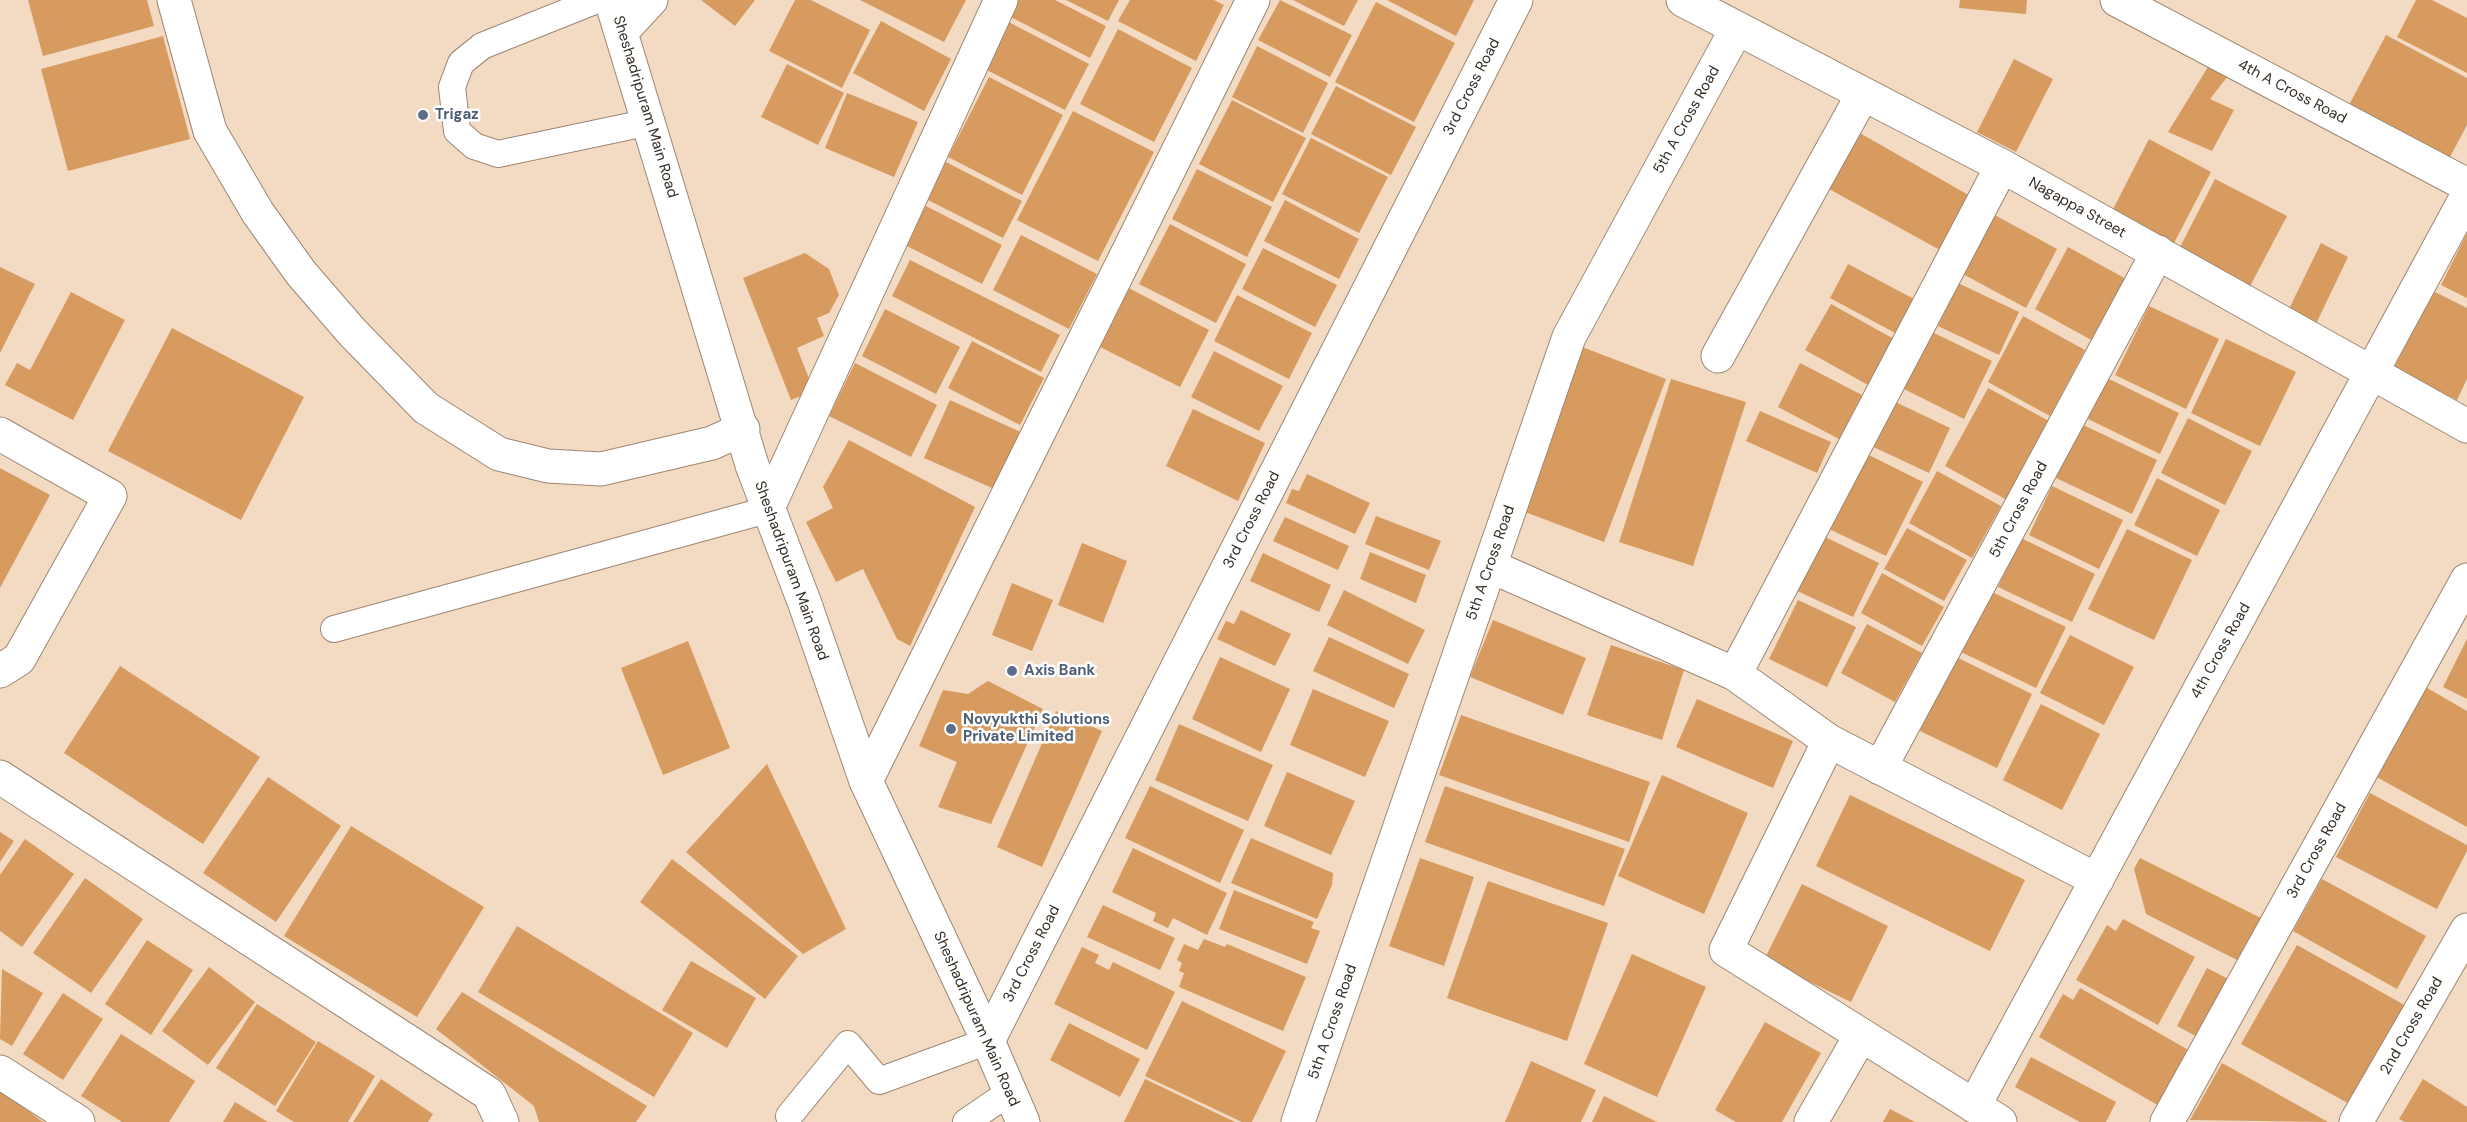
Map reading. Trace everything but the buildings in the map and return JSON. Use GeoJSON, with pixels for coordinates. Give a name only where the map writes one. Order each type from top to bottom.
{"type":"FeatureCollection","features":[{"type":"Feature","properties":{"kind":"street"},"geometry":{"type":"LineString","coordinates":[[174,0],[210,131],[258,213],[301,273],[352,332],[426,408],[499,454],[548,466],[601,469],[712,443],[743,429]]}},
{"type":"Feature","properties":{"kind":"street","name":"Sheshadripuram Main Road"},"geometry":{"type":"LineString","coordinates":[[611,0],[767,510],[805,604],[866,781],[988,1041],[1023,1122]]}},
{"type":"Feature","properties":{"kind":"street"},"geometry":{"type":"LineString","coordinates":[[622,31],[651,0]]}},
{"type":"Feature","properties":{"kind":"street"},"geometry":{"type":"LineString","coordinates":[[767,510],[1001,0]]}},
{"type":"Feature","properties":{"kind":"street"},"geometry":{"type":"LineString","coordinates":[[866,781],[1253,0]]}},
{"type":"Feature","properties":{"kind":"street","name":"3rd Cross Road"},"geometry":{"type":"LineString","coordinates":[[988,1041],[1516,0]]}},
{"type":"Feature","properties":{"kind":"street","name":"Nagappa Street"},"geometry":{"type":"LineString","coordinates":[[1683,0],[2002,166],[2467,426]]}},
{"type":"Feature","properties":{"kind":"street","name":"4th A Cross Road"},"geometry":{"type":"LineString","coordinates":[[2116,0],[2467,185]]}},
{"type":"Feature","properties":{"kind":"street","name":"5th A Cross Road"},"geometry":{"type":"LineString","coordinates":[[1298,1122],[1569,337],[1737,28]]}},
{"type":"Feature","properties":{"kind":"street"},"geometry":{"type":"LineString","coordinates":[[1718,357],[1863,94]]}},
{"type":"Feature","properties":{"kind":"street"},"geometry":{"type":"LineString","coordinates":[[1735,674],[2002,166]]}},
{"type":"Feature","properties":{"kind":"street","name":"4th Cross Road"},"geometry":{"type":"LineString","coordinates":[[1987,1114],[2097,880],[2467,196]]}},
{"type":"Feature","properties":{"kind":"street","name":"5th Cross Road"},"geometry":{"type":"LineString","coordinates":[[1880,768],[2158,252]]}},
{"type":"Feature","properties":{"kind":"street"},"geometry":{"type":"LineString","coordinates":[[0,434],[110,496],[19,659],[0,671]]}},
{"type":"Feature","properties":{"kind":"street"},"geometry":{"type":"LineString","coordinates":[[1490,566],[1735,674],[1829,741],[2097,880]]}},
{"type":"Feature","properties":{"kind":"street","name":"3rd Cross Road"},"geometry":{"type":"LineString","coordinates":[[2167,1122],[2467,580]]}},
{"type":"Feature","properties":{"kind":"street"},"geometry":{"type":"LineString","coordinates":[[1829,741],[1726,950],[1987,1114]]}},
{"type":"Feature","properties":{"kind":"street"},"geometry":{"type":"LineString","coordinates":[[0,777],[489,1094],[502,1122]]}},
{"type":"Feature","properties":{"kind":"street","name":"2nd Cross Road"},"geometry":{"type":"LineString","coordinates":[[2356,1122],[2467,930]]}},
{"type":"Feature","properties":{"kind":"street"},"geometry":{"type":"LineString","coordinates":[[1811,1122],[1861,1035]]}},
{"type":"Feature","properties":{"kind":"street"},"geometry":{"type":"LineString","coordinates":[[0,1072],[78,1122]]}},
{"type":"Feature","properties":{"kind":"lane"},"geometry":{"type":"LineString","coordinates":[[597,0],[482,46],[461,63],[452,87],[457,131],[474,146],[498,154],[650,122]]}},
{"type":"Feature","properties":{"kind":"lane"},"geometry":{"type":"LineString","coordinates":[[334,629],[767,510]]}},
{"type":"Feature","properties":{"kind":"lane"},"geometry":{"type":"LineString","coordinates":[[789,1116],[848,1044],[879,1081],[988,1041]]}},
{"type":"Feature","properties":{"kind":"lane"},"geometry":{"type":"LineString","coordinates":[[966,1122],[1010,1092]]}},
{"type":"Feature","properties":{"kind":"place","name":"Trigaz"},"geometry":{"type":"Point","coordinates":[423,115]}},
{"type":"Feature","properties":{"kind":"place","name":"Axis Bank"},"geometry":{"type":"Point","coordinates":[1012,671]}},
{"type":"Feature","properties":{"kind":"place","name":"Novyukthi Solutions Private Limited"},"geometry":{"type":"Point","coordinates":[951,729]}}]}
